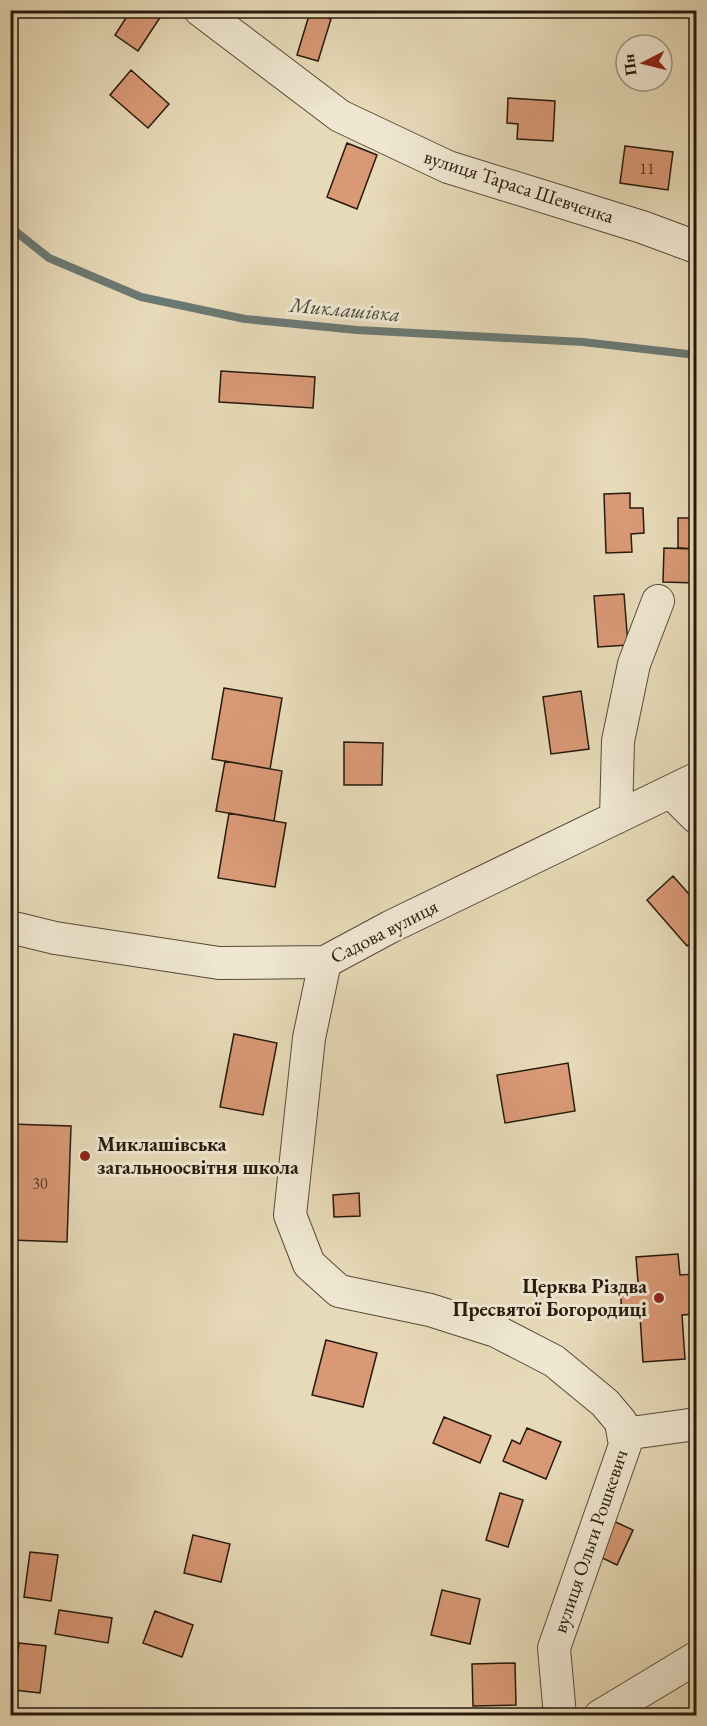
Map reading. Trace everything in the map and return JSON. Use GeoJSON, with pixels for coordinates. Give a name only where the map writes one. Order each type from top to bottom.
{"type":"FeatureCollection","features":[{"type":"Feature","properties":{"kind":"street","name":"вулиця Тараса Шевченка"},"geometry":{"type":"LineString","coordinates":[[200,10],[340,116],[448,167],[642,227],[696,247]]}},
{"type":"Feature","properties":{"kind":"street"},"geometry":{"type":"LineString","coordinates":[[616,818],[618,741],[634,664],[658,602]]}},
{"type":"Feature","properties":{"kind":"street"},"geometry":{"type":"LineString","coordinates":[[684,785],[696,817]]}},
{"type":"Feature","properties":{"kind":"street","name":"Садова вулиця"},"geometry":{"type":"LineString","coordinates":[[10,927],[55,938],[219,963],[325,962],[390,927],[684,785]]}},
{"type":"Feature","properties":{"kind":"street","name":"вулиця Ольги Рошкевич"},"geometry":{"type":"LineString","coordinates":[[325,962],[309,1038],[290,1215],[309,1264],[339,1291],[430,1310],[496,1331],[554,1361],[605,1403],[621,1422],[626,1445],[554,1648],[560,1716]]}},
{"type":"Feature","properties":{"kind":"street"},"geometry":{"type":"LineString","coordinates":[[624,1434],[696,1424]]}},
{"type":"Feature","properties":{"kind":"street"},"geometry":{"type":"LineString","coordinates":[[600,1716],[696,1658]]}},
{"type":"Feature","properties":{"kind":"building"},"geometry":{"type":"Polygon","coordinates":[[[131,10],[165,10],[138,51],[115,35],[131,10]]]}},
{"type":"Feature","properties":{"kind":"building"},"geometry":{"type":"Polygon","coordinates":[[[310,12],[331,19],[318,61],[297,55],[310,12]]]}},
{"type":"Feature","properties":{"kind":"building"},"geometry":{"type":"Polygon","coordinates":[[[131,70],[169,104],[148,128],[110,95],[131,70]]]}},
{"type":"Feature","properties":{"kind":"building"},"geometry":{"type":"Polygon","coordinates":[[[508,98],[555,101],[553,141],[517,139],[518,124],[507,123],[508,98]]]}},
{"type":"Feature","properties":{"kind":"building"},"geometry":{"type":"Polygon","coordinates":[[[347,143],[377,155],[357,209],[327,197],[347,143]]]}},
{"type":"Feature","properties":{"kind":"building"},"geometry":{"type":"Polygon","coordinates":[[[625,146],[673,152],[668,190],[620,183],[625,146]]]}},
{"type":"Feature","properties":{"kind":"building"},"geometry":{"type":"Polygon","coordinates":[[[221,371],[315,377],[313,408],[219,402],[221,371]]]}},
{"type":"Feature","properties":{"kind":"building"},"geometry":{"type":"Polygon","coordinates":[[[630,493],[630,508],[643,508],[644,533],[631,534],[632,552],[606,553],[604,494],[630,493]]]}},
{"type":"Feature","properties":{"kind":"building"},"geometry":{"type":"Polygon","coordinates":[[[678,518],[696,518],[696,549],[678,548],[678,518]]]}},
{"type":"Feature","properties":{"kind":"building"},"geometry":{"type":"Polygon","coordinates":[[[664,548],[696,549],[696,583],[663,582],[664,548]]]}},
{"type":"Feature","properties":{"kind":"building"},"geometry":{"type":"Polygon","coordinates":[[[624,594],[628,645],[598,647],[594,596],[624,594]]]}},
{"type":"Feature","properties":{"kind":"building"},"geometry":{"type":"Polygon","coordinates":[[[224,688],[282,698],[270,769],[212,759],[224,688]]]}},
{"type":"Feature","properties":{"kind":"building"},"geometry":{"type":"Polygon","coordinates":[[[581,691],[589,749],[551,754],[543,697],[581,691]]]}},
{"type":"Feature","properties":{"kind":"building"},"geometry":{"type":"Polygon","coordinates":[[[344,742],[383,743],[382,785],[344,785],[344,742]]]}},
{"type":"Feature","properties":{"kind":"building"},"geometry":{"type":"Polygon","coordinates":[[[225,761],[282,771],[274,821],[216,811],[225,761]]]}},
{"type":"Feature","properties":{"kind":"building"},"geometry":{"type":"Polygon","coordinates":[[[229,813],[286,823],[275,887],[218,878],[229,813]]]}},
{"type":"Feature","properties":{"kind":"building"},"geometry":{"type":"Polygon","coordinates":[[[673,876],[696,902],[696,937],[687,946],[647,900],[673,876]]]}},
{"type":"Feature","properties":{"kind":"building"},"geometry":{"type":"Polygon","coordinates":[[[234,1034],[277,1043],[263,1115],[220,1107],[234,1034]]]}},
{"type":"Feature","properties":{"kind":"building"},"geometry":{"type":"Polygon","coordinates":[[[568,1063],[575,1111],[505,1123],[497,1075],[568,1063]]]}},
{"type":"Feature","properties":{"kind":"building"},"geometry":{"type":"Polygon","coordinates":[[[10,1124],[71,1126],[67,1242],[10,1240],[10,1124]]]}},
{"type":"Feature","properties":{"kind":"building"},"geometry":{"type":"Polygon","coordinates":[[[359,1193],[360,1216],[334,1217],[333,1195],[359,1193]]]}},
{"type":"Feature","properties":{"kind":"building","name":"Церква Різдва Пресвятої Богородиці"},"geometry":{"type":"Polygon","coordinates":[[[678,1254],[680,1275],[696,1274],[696,1314],[682,1315],[685,1359],[643,1362],[640,1316],[622,1317],[620,1283],[638,1282],[636,1257],[678,1254]]]}},
{"type":"Feature","properties":{"kind":"building"},"geometry":{"type":"Polygon","coordinates":[[[326,1340],[377,1353],[363,1407],[312,1395],[326,1340]]]}},
{"type":"Feature","properties":{"kind":"building"},"geometry":{"type":"Polygon","coordinates":[[[444,1417],[491,1436],[480,1463],[433,1443],[444,1417]]]}},
{"type":"Feature","properties":{"kind":"building"},"geometry":{"type":"Polygon","coordinates":[[[527,1428],[561,1442],[546,1479],[503,1461],[512,1440],[520,1444],[527,1428]]]}},
{"type":"Feature","properties":{"kind":"building"},"geometry":{"type":"Polygon","coordinates":[[[500,1493],[523,1500],[508,1547],[486,1540],[500,1493]]]}},
{"type":"Feature","properties":{"kind":"building"},"geometry":{"type":"Polygon","coordinates":[[[609,1519],[633,1530],[617,1565],[594,1554],[609,1519]]]}},
{"type":"Feature","properties":{"kind":"building"},"geometry":{"type":"Polygon","coordinates":[[[193,1535],[230,1544],[221,1582],[184,1573],[193,1535]]]}},
{"type":"Feature","properties":{"kind":"building"},"geometry":{"type":"Polygon","coordinates":[[[30,1552],[58,1555],[51,1601],[24,1597],[30,1552]]]}},
{"type":"Feature","properties":{"kind":"building"},"geometry":{"type":"Polygon","coordinates":[[[442,1590],[480,1599],[470,1644],[431,1635],[442,1590]]]}},
{"type":"Feature","properties":{"kind":"building"},"geometry":{"type":"Polygon","coordinates":[[[59,1610],[112,1618],[108,1643],[55,1634],[59,1610]]]}},
{"type":"Feature","properties":{"kind":"building"},"geometry":{"type":"Polygon","coordinates":[[[155,1611],[193,1625],[182,1657],[143,1643],[155,1611]]]}},
{"type":"Feature","properties":{"kind":"building"},"geometry":{"type":"Polygon","coordinates":[[[19,1643],[46,1646],[40,1693],[14,1690],[19,1643]]]}},
{"type":"Feature","properties":{"kind":"building"},"geometry":{"type":"Polygon","coordinates":[[[515,1663],[516,1705],[473,1706],[472,1664],[515,1663]]]}},
{"type":"Feature","properties":{"kind":"waterway","name":"Миклашівка"},"geometry":{"type":"LineString","coordinates":[[10,227],[49,258],[141,297],[245,319],[357,330],[583,342],[696,355]]}},
{"type":"Feature","properties":{"kind":"place","name":"Миклашівська загальноосвітня школа"},"geometry":{"type":"Point","coordinates":[85,1156]}},
{"type":"Feature","properties":{"kind":"place","name":"Церква Різдва Пресвятої Богородиці"},"geometry":{"type":"Point","coordinates":[659,1298]}}]}
